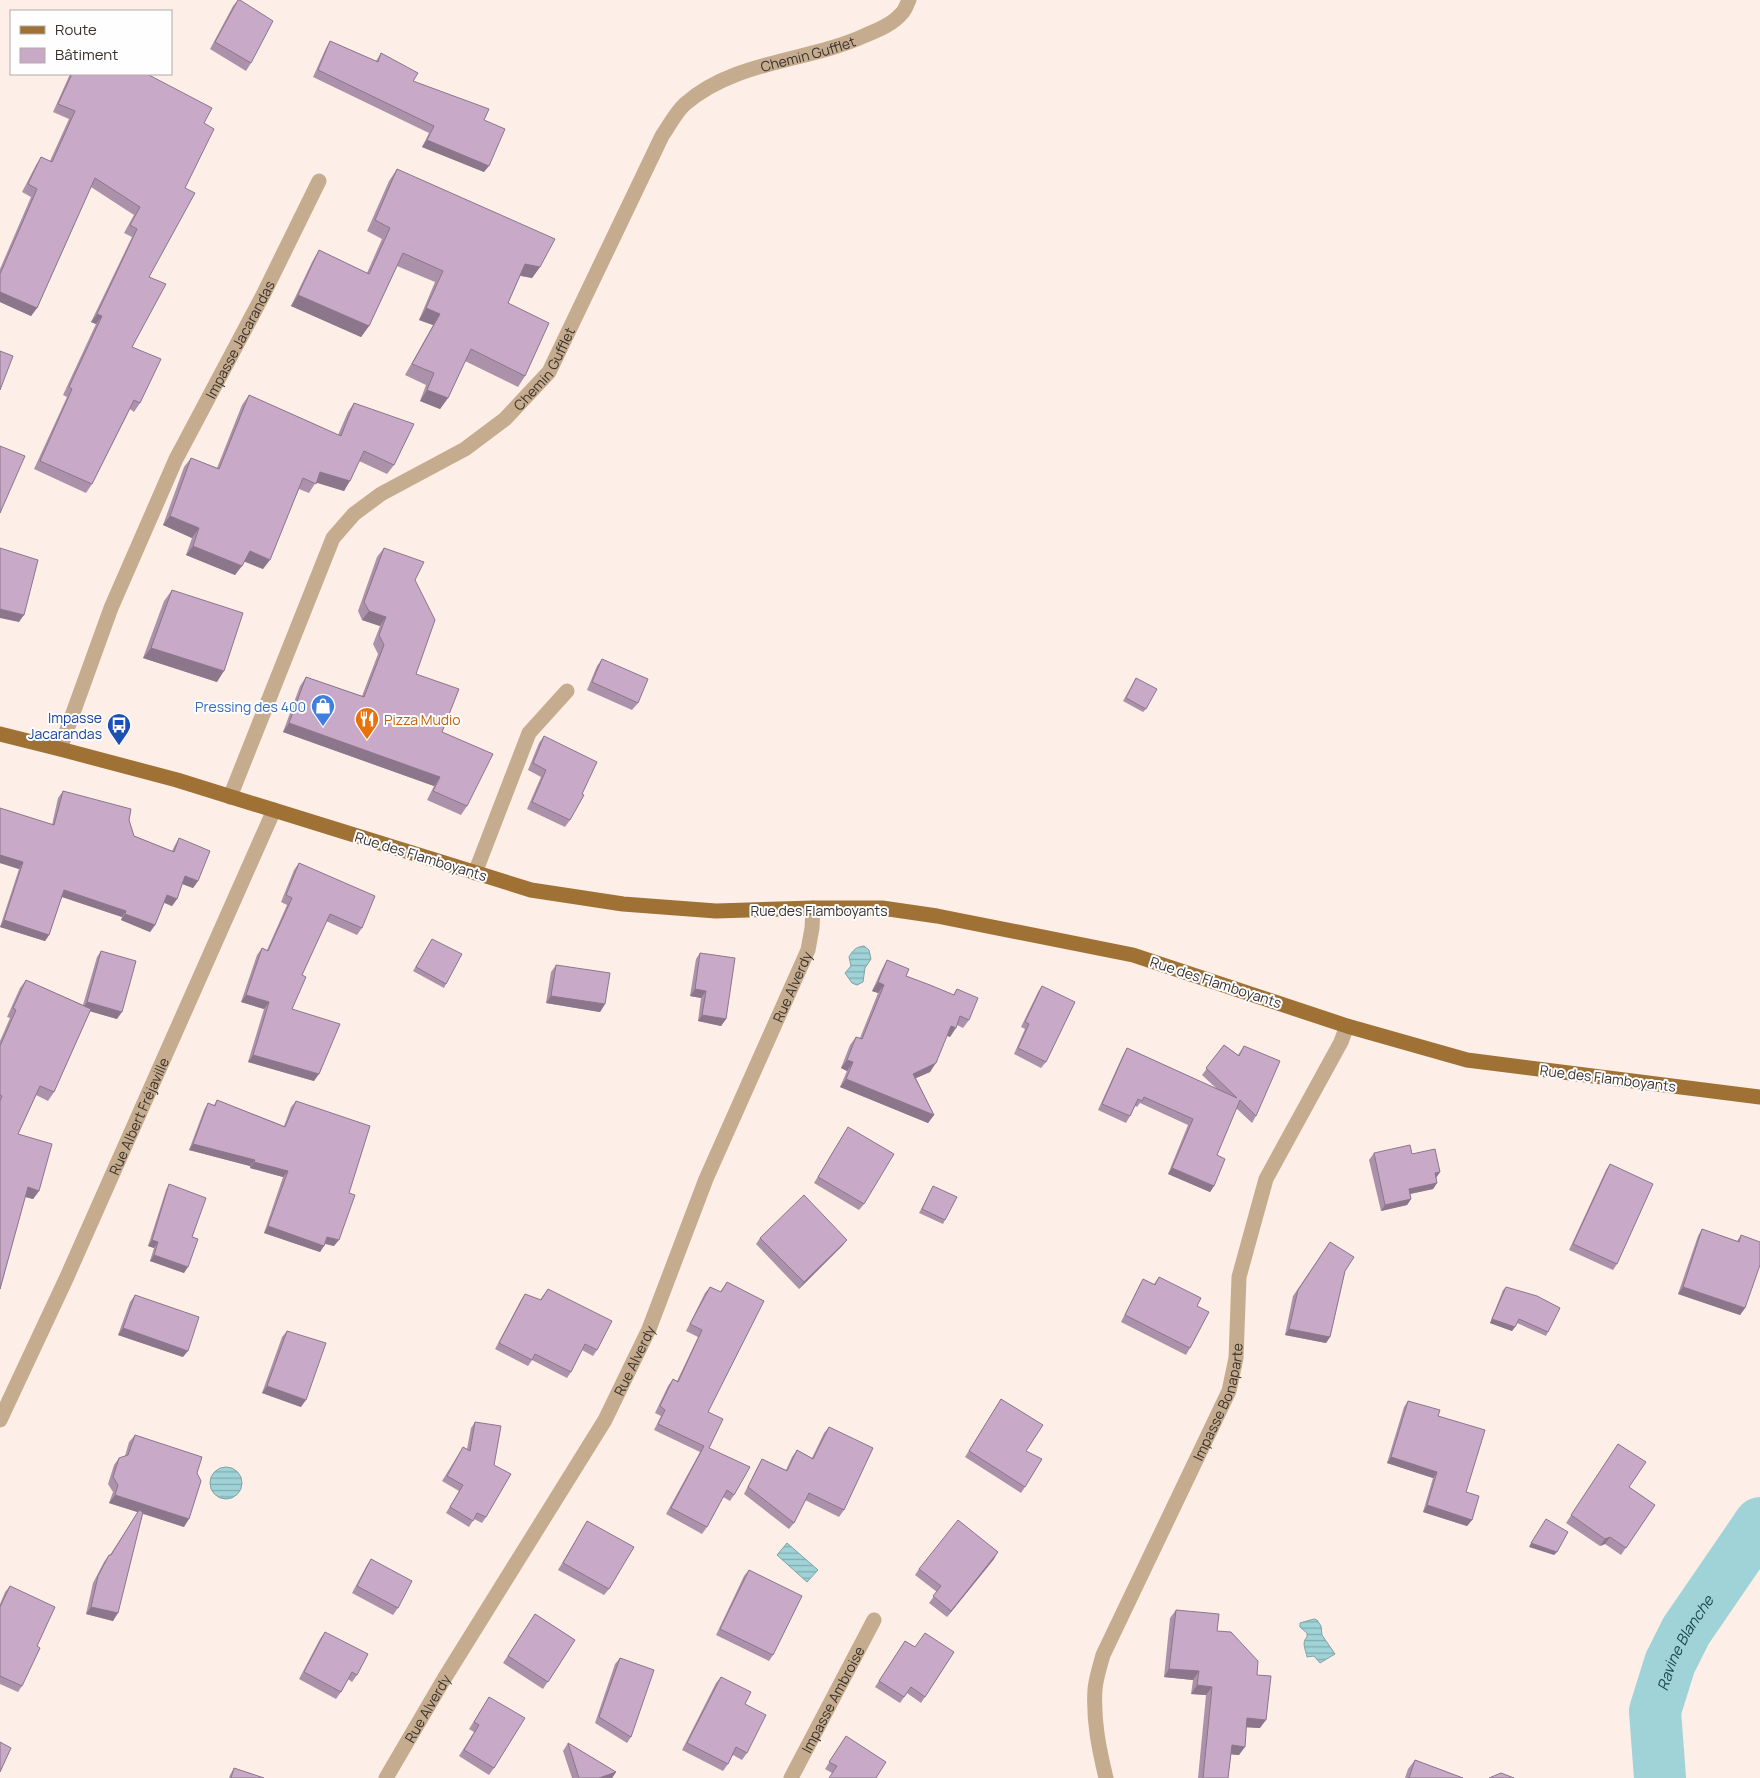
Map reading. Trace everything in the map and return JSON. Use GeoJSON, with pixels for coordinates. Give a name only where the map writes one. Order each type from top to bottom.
{"type":"FeatureCollection","features":[{"type":"Feature","properties":{"kind":"main road","name":"Rue des Flamboyants"},"geometry":{"type":"LineString","coordinates":[[0,734],[177,780],[531,890],[623,904],[716,911],[882,908],[937,916],[1133,955],[1347,1026],[1467,1060],[1760,1097]]}},
{"type":"Feature","properties":{"kind":"street","name":"Chemin Gufflet"},"geometry":{"type":"LineString","coordinates":[[230,797],[334,538],[354,514],[381,494],[465,449],[499,424],[550,372],[662,136],[684,105],[707,88],[732,76],[846,44],[885,27],[902,14],[909,0]]}},
{"type":"Feature","properties":{"kind":"street","name":"Impasse Jacarandas"},"geometry":{"type":"LineString","coordinates":[[60,749],[111,608],[176,459],[264,295],[319,181]]}},
{"type":"Feature","properties":{"kind":"street"},"geometry":{"type":"LineString","coordinates":[[475,873],[529,733],[567,690]]}},
{"type":"Feature","properties":{"kind":"street","name":"Rue Albert Fréjaville"},"geometry":{"type":"LineString","coordinates":[[0,1420],[66,1279],[274,810]]}},
{"type":"Feature","properties":{"kind":"street","name":"Rue Alverdy"},"geometry":{"type":"LineString","coordinates":[[389,1777],[449,1670],[605,1420],[648,1329],[706,1179],[808,950],[813,908]]}},
{"type":"Feature","properties":{"kind":"street","name":"Impasse Bonaparte"},"geometry":{"type":"LineString","coordinates":[[1106,1778],[1094,1720],[1095,1688],[1103,1655],[1230,1391],[1236,1358],[1239,1277],[1266,1179],[1341,1042],[1347,1026]]}},
{"type":"Feature","properties":{"kind":"street","name":"Impasse Ambroise"},"geometry":{"type":"LineString","coordinates":[[791,1778],[874,1620]]}},
{"type":"Feature","properties":{"kind":"water"},"geometry":{"type":"Polygon","coordinates":[[[864,946],[869,950],[871,959],[865,968],[863,982],[857,985],[852,983],[845,973],[851,966],[849,957],[852,952],[864,946]]]}},
{"type":"Feature","properties":{"kind":"water"},"geometry":{"type":"Polygon","coordinates":[[[226,1467],[232,1468],[237,1472],[241,1477],[241,1489],[237,1494],[232,1498],[226,1499],[220,1498],[215,1494],[211,1489],[210,1483],[211,1477],[215,1472],[220,1468],[226,1467]]]}},
{"type":"Feature","properties":{"kind":"water"},"geometry":{"type":"Polygon","coordinates":[[[787,1543],[818,1570],[807,1582],[777,1555],[787,1543]]]}},
{"type":"Feature","properties":{"kind":"water"},"geometry":{"type":"Polygon","coordinates":[[[1314,1619],[1321,1626],[1322,1635],[1335,1654],[1320,1663],[1314,1656],[1307,1657],[1304,1644],[1307,1633],[1300,1627],[1300,1623],[1314,1619]]]}},
{"type":"Feature","properties":{"kind":"building"},"geometry":{"type":"Polygon","coordinates":[[[238,0],[273,21],[251,63],[215,42],[238,0]]]}},
{"type":"Feature","properties":{"kind":"building"},"geometry":{"type":"Polygon","coordinates":[[[330,41],[378,62],[381,53],[418,73],[413,81],[489,109],[484,120],[505,129],[489,166],[427,140],[434,126],[318,70],[330,41]]]}},
{"type":"Feature","properties":{"kind":"building"},"geometry":{"type":"Polygon","coordinates":[[[72,75],[149,75],[212,108],[204,123],[214,129],[185,188],[195,193],[149,277],[166,284],[132,347],[161,359],[140,403],[134,400],[92,484],[40,461],[72,389],[69,387],[102,316],[97,314],[137,229],[130,225],[140,207],[95,178],[37,308],[0,292],[0,274],[37,189],[28,184],[41,157],[52,162],[75,111],[58,104],[72,75]]]}},
{"type":"Feature","properties":{"kind":"building"},"geometry":{"type":"Polygon","coordinates":[[[397,169],[555,239],[540,267],[525,264],[508,303],[549,323],[525,376],[471,349],[448,398],[427,390],[434,373],[412,364],[440,314],[426,308],[443,271],[403,253],[369,326],[298,295],[319,250],[369,274],[390,228],[375,220],[397,169]]]}},
{"type":"Feature","properties":{"kind":"building"},"geometry":{"type":"Polygon","coordinates":[[[0,351],[13,356],[0,390],[0,351]]]}},
{"type":"Feature","properties":{"kind":"building"},"geometry":{"type":"Polygon","coordinates":[[[249,395],[341,436],[354,403],[414,424],[394,465],[364,451],[350,481],[320,472],[316,484],[303,478],[270,560],[250,551],[242,566],[193,546],[199,528],[170,516],[191,458],[219,469],[249,395]]]}},
{"type":"Feature","properties":{"kind":"building"},"geometry":{"type":"Polygon","coordinates":[[[0,446],[25,456],[0,513],[0,446]]]}},
{"type":"Feature","properties":{"kind":"building"},"geometry":{"type":"Polygon","coordinates":[[[0,548],[38,560],[24,615],[0,609],[0,548]]]}},
{"type":"Feature","properties":{"kind":"building"},"geometry":{"type":"Polygon","coordinates":[[[384,548],[424,562],[415,580],[435,620],[416,674],[459,689],[442,732],[493,754],[467,806],[433,791],[440,777],[289,723],[306,677],[364,697],[384,645],[379,635],[386,617],[369,611],[364,602],[384,548]]]}},
{"type":"Feature","properties":{"kind":"building"},"geometry":{"type":"Polygon","coordinates":[[[172,590],[243,613],[224,671],[151,648],[172,590]]]}},
{"type":"Feature","properties":{"kind":"building"},"geometry":{"type":"Polygon","coordinates":[[[602,659],[648,679],[638,703],[592,682],[602,659]]]}},
{"type":"Feature","properties":{"kind":"building"},"geometry":{"type":"Polygon","coordinates":[[[1136,678],[1157,689],[1146,709],[1126,698],[1136,678]]]}},
{"type":"Feature","properties":{"kind":"building"},"geometry":{"type":"Polygon","coordinates":[[[544,736],[597,762],[582,794],[584,795],[570,820],[532,802],[546,770],[533,763],[544,736]]]}},
{"type":"Feature","properties":{"kind":"building"},"geometry":{"type":"Polygon","coordinates":[[[63,791],[131,809],[129,820],[134,836],[174,852],[179,838],[210,851],[198,881],[185,876],[177,899],[167,895],[155,925],[125,914],[126,911],[64,890],[49,935],[4,920],[23,862],[0,855],[0,808],[54,825],[63,791]]]}},
{"type":"Feature","properties":{"kind":"building"},"geometry":{"type":"Polygon","coordinates":[[[299,863],[375,896],[362,928],[330,914],[302,975],[306,977],[292,1009],[340,1024],[319,1074],[253,1055],[269,1002],[246,995],[262,948],[268,951],[292,898],[286,895],[299,863]]]}},
{"type":"Feature","properties":{"kind":"building"},"geometry":{"type":"Polygon","coordinates":[[[432,939],[462,954],[446,984],[416,967],[432,939]]]}},
{"type":"Feature","properties":{"kind":"building"},"geometry":{"type":"Polygon","coordinates":[[[101,951],[136,961],[122,1012],[87,1002],[101,951]]]}},
{"type":"Feature","properties":{"kind":"building"},"geometry":{"type":"Polygon","coordinates":[[[700,953],[735,958],[726,1019],[702,1015],[706,991],[695,989],[700,953]]]}},
{"type":"Feature","properties":{"kind":"building"},"geometry":{"type":"Polygon","coordinates":[[[887,960],[909,969],[906,976],[954,995],[957,989],[978,998],[969,1020],[960,1016],[956,1028],[951,1026],[936,1063],[913,1074],[934,1115],[846,1079],[853,1062],[847,1060],[856,1037],[862,1039],[884,985],[878,982],[887,960]]]}},
{"type":"Feature","properties":{"kind":"building"},"geometry":{"type":"Polygon","coordinates":[[[556,965],[610,973],[605,1004],[551,996],[556,965]]]}},
{"type":"Feature","properties":{"kind":"building"},"geometry":{"type":"Polygon","coordinates":[[[26,980],[91,1009],[54,1092],[40,1086],[18,1134],[52,1144],[39,1191],[28,1187],[0,1289],[0,1101],[2,1096],[0,1095],[0,1046],[16,1010],[13,1008],[26,980]]]}},
{"type":"Feature","properties":{"kind":"building"},"geometry":{"type":"Polygon","coordinates":[[[1042,986],[1075,1002],[1046,1062],[1018,1048],[1029,1024],[1025,1022],[1042,986]]]}},
{"type":"Feature","properties":{"kind":"building"},"geometry":{"type":"Polygon","coordinates":[[[1224,1045],[1239,1056],[1244,1046],[1280,1061],[1256,1116],[1240,1100],[1217,1155],[1225,1159],[1214,1186],[1172,1168],[1193,1119],[1144,1097],[1142,1101],[1138,1099],[1130,1116],[1102,1104],[1127,1048],[1237,1098],[1206,1068],[1224,1045]]]}},
{"type":"Feature","properties":{"kind":"building"},"geometry":{"type":"Polygon","coordinates":[[[217,1100],[285,1127],[296,1101],[370,1126],[349,1193],[355,1195],[339,1240],[327,1237],[324,1246],[268,1226],[288,1171],[254,1162],[255,1160],[193,1144],[208,1103],[215,1106],[217,1100]]]}},
{"type":"Feature","properties":{"kind":"building"},"geometry":{"type":"Polygon","coordinates":[[[848,1127],[894,1154],[864,1204],[818,1177],[848,1127]]]}},
{"type":"Feature","properties":{"kind":"building"},"geometry":{"type":"Polygon","coordinates":[[[1410,1145],[1412,1154],[1435,1149],[1440,1172],[1435,1173],[1437,1183],[1409,1189],[1411,1199],[1385,1205],[1374,1153],[1410,1145]]]}},
{"type":"Feature","properties":{"kind":"building"},"geometry":{"type":"Polygon","coordinates":[[[1610,1164],[1653,1184],[1617,1264],[1573,1244],[1610,1164]]]}},
{"type":"Feature","properties":{"kind":"building"},"geometry":{"type":"Polygon","coordinates":[[[169,1184],[206,1198],[192,1237],[198,1239],[188,1267],[154,1255],[158,1242],[152,1240],[169,1184]]]}},
{"type":"Feature","properties":{"kind":"building"},"geometry":{"type":"Polygon","coordinates":[[[933,1186],[957,1197],[945,1220],[922,1209],[933,1186]]]}},
{"type":"Feature","properties":{"kind":"building"},"geometry":{"type":"Polygon","coordinates":[[[804,1195],[847,1240],[804,1282],[760,1238],[804,1195]]]}},
{"type":"Feature","properties":{"kind":"building"},"geometry":{"type":"Polygon","coordinates":[[[1702,1229],[1739,1242],[1741,1235],[1760,1242],[1760,1265],[1745,1308],[1683,1287],[1702,1229]]]}},
{"type":"Feature","properties":{"kind":"building"},"geometry":{"type":"Polygon","coordinates":[[[1330,1242],[1354,1257],[1345,1271],[1330,1337],[1289,1329],[1298,1290],[1330,1242]]]}},
{"type":"Feature","properties":{"kind":"building"},"geometry":{"type":"Polygon","coordinates":[[[1159,1277],[1201,1298],[1197,1306],[1209,1312],[1190,1348],[1125,1315],[1143,1279],[1155,1285],[1159,1277]]]}},
{"type":"Feature","properties":{"kind":"building"},"geometry":{"type":"Polygon","coordinates":[[[727,1282],[764,1301],[708,1412],[723,1419],[709,1448],[750,1467],[734,1495],[727,1490],[707,1527],[671,1508],[704,1446],[658,1424],[665,1410],[660,1406],[673,1379],[678,1382],[702,1330],[690,1324],[710,1287],[721,1292],[727,1282]]]}},
{"type":"Feature","properties":{"kind":"building"},"geometry":{"type":"Polygon","coordinates":[[[1506,1287],[1537,1296],[1560,1308],[1548,1332],[1519,1319],[1515,1327],[1492,1319],[1506,1287]]]}},
{"type":"Feature","properties":{"kind":"building"},"geometry":{"type":"Polygon","coordinates":[[[548,1289],[612,1321],[597,1350],[585,1344],[571,1372],[535,1354],[532,1360],[499,1343],[525,1294],[541,1300],[548,1289]]]}},
{"type":"Feature","properties":{"kind":"building"},"geometry":{"type":"Polygon","coordinates":[[[135,1295],[199,1317],[188,1351],[123,1328],[135,1295]]]}},
{"type":"Feature","properties":{"kind":"building"},"geometry":{"type":"Polygon","coordinates":[[[287,1331],[326,1343],[306,1400],[267,1386],[287,1331]]]}},
{"type":"Feature","properties":{"kind":"building"},"geometry":{"type":"Polygon","coordinates":[[[1001,1399],[1043,1425],[1026,1451],[1042,1459],[1025,1487],[969,1451],[1001,1399]]]}},
{"type":"Feature","properties":{"kind":"building"},"geometry":{"type":"Polygon","coordinates":[[[1408,1401],[1440,1410],[1438,1416],[1485,1430],[1466,1492],[1479,1496],[1472,1520],[1427,1505],[1437,1472],[1391,1457],[1408,1401]]]}},
{"type":"Feature","properties":{"kind":"building"},"geometry":{"type":"Polygon","coordinates":[[[475,1422],[501,1426],[494,1465],[511,1474],[486,1517],[477,1513],[473,1521],[450,1507],[463,1485],[447,1476],[463,1447],[470,1451],[475,1422]]]}},
{"type":"Feature","properties":{"kind":"building"},"geometry":{"type":"Polygon","coordinates":[[[829,1427],[873,1448],[844,1510],[809,1493],[794,1523],[748,1487],[762,1459],[787,1471],[797,1450],[813,1459],[829,1427]]]}},
{"type":"Feature","properties":{"kind":"building"},"geometry":{"type":"Polygon","coordinates":[[[135,1435],[202,1457],[197,1473],[201,1481],[189,1519],[115,1495],[118,1485],[113,1477],[119,1458],[128,1455],[135,1435]]]}},
{"type":"Feature","properties":{"kind":"building"},"geometry":{"type":"Polygon","coordinates":[[[1618,1444],[1646,1462],[1629,1487],[1655,1505],[1626,1548],[1610,1537],[1605,1539],[1571,1515],[1618,1444]]]}},
{"type":"Feature","properties":{"kind":"building"},"geometry":{"type":"Polygon","coordinates":[[[139,1510],[143,1512],[118,1613],[91,1607],[98,1576],[109,1555],[111,1555],[139,1510]]]}},
{"type":"Feature","properties":{"kind":"building"},"geometry":{"type":"Polygon","coordinates":[[[1546,1519],[1568,1532],[1557,1552],[1531,1543],[1546,1519]]]}},
{"type":"Feature","properties":{"kind":"building"},"geometry":{"type":"Polygon","coordinates":[[[958,1520],[998,1552],[951,1611],[933,1596],[941,1586],[919,1569],[958,1520]]]}},
{"type":"Feature","properties":{"kind":"building"},"geometry":{"type":"Polygon","coordinates":[[[587,1521],[634,1547],[609,1589],[563,1563],[587,1521]]]}},
{"type":"Feature","properties":{"kind":"building"},"geometry":{"type":"Polygon","coordinates":[[[371,1559],[412,1581],[398,1608],[357,1586],[371,1559]]]}},
{"type":"Feature","properties":{"kind":"building"},"geometry":{"type":"Polygon","coordinates":[[[749,1570],[802,1596],[773,1655],[720,1629],[749,1570]]]}},
{"type":"Feature","properties":{"kind":"building"},"geometry":{"type":"Polygon","coordinates":[[[10,1586],[55,1607],[37,1646],[40,1648],[22,1686],[0,1676],[0,1607],[10,1586]]]}},
{"type":"Feature","properties":{"kind":"building"},"geometry":{"type":"Polygon","coordinates":[[[1176,1610],[1219,1614],[1217,1631],[1231,1632],[1258,1661],[1257,1675],[1271,1676],[1266,1720],[1247,1718],[1245,1747],[1232,1745],[1228,1778],[1203,1778],[1212,1687],[1197,1685],[1199,1671],[1169,1669],[1176,1610]]]}},
{"type":"Feature","properties":{"kind":"building"},"geometry":{"type":"Polygon","coordinates":[[[535,1614],[575,1640],[548,1682],[508,1656],[535,1614]]]}},
{"type":"Feature","properties":{"kind":"building"},"geometry":{"type":"Polygon","coordinates":[[[325,1632],[368,1654],[357,1675],[352,1672],[341,1692],[304,1672],[325,1632]]]}},
{"type":"Feature","properties":{"kind":"building"},"geometry":{"type":"Polygon","coordinates":[[[925,1633],[954,1652],[925,1697],[911,1687],[904,1697],[879,1681],[905,1641],[915,1647],[925,1633]]]}},
{"type":"Feature","properties":{"kind":"building"},"geometry":{"type":"Polygon","coordinates":[[[620,1658],[654,1670],[631,1737],[599,1717],[620,1658]]]}},
{"type":"Feature","properties":{"kind":"building"},"geometry":{"type":"Polygon","coordinates":[[[721,1677],[751,1692],[745,1704],[766,1715],[747,1753],[736,1747],[728,1764],[687,1743],[721,1677]]]}},
{"type":"Feature","properties":{"kind":"building"},"geometry":{"type":"Polygon","coordinates":[[[489,1697],[525,1718],[494,1768],[464,1750],[479,1725],[474,1722],[489,1697]]]}},
{"type":"Feature","properties":{"kind":"building"},"geometry":{"type":"Polygon","coordinates":[[[846,1736],[886,1762],[876,1778],[829,1778],[837,1766],[829,1762],[846,1736]]]}},
{"type":"Feature","properties":{"kind":"building"},"geometry":{"type":"Polygon","coordinates":[[[0,1742],[11,1748],[0,1772],[0,1742]]]}},
{"type":"Feature","properties":{"kind":"building"},"geometry":{"type":"Polygon","coordinates":[[[568,1743],[616,1772],[599,1778],[579,1778],[568,1743]]]}},
{"type":"Feature","properties":{"kind":"building"},"geometry":{"type":"Polygon","coordinates":[[[1415,1760],[1463,1778],[1409,1778],[1415,1760]]]}},
{"type":"Feature","properties":{"kind":"building"},"geometry":{"type":"Polygon","coordinates":[[[234,1768],[264,1778],[231,1778],[234,1768]]]}},
{"type":"Feature","properties":{"kind":"building"},"geometry":{"type":"Polygon","coordinates":[[[1501,1773],[1514,1778],[1489,1778],[1501,1773]]]}},
{"type":"Feature","properties":{"kind":"waterway","name":"Ravine Blanche"},"geometry":{"type":"LineString","coordinates":[[1660,1778],[1655,1711],[1670,1663],[1686,1631],[1760,1523]]}},
{"type":"Feature","properties":{"kind":"place","name":"Pressing des 400"},"geometry":{"type":"Point","coordinates":[323,727]}},
{"type":"Feature","properties":{"kind":"place","name":"Pizza Mudio"},"geometry":{"type":"Point","coordinates":[367,740]}},
{"type":"Feature","properties":{"kind":"place","name":"Impasse Jacarandas"},"geometry":{"type":"Point","coordinates":[119,746]}}]}
